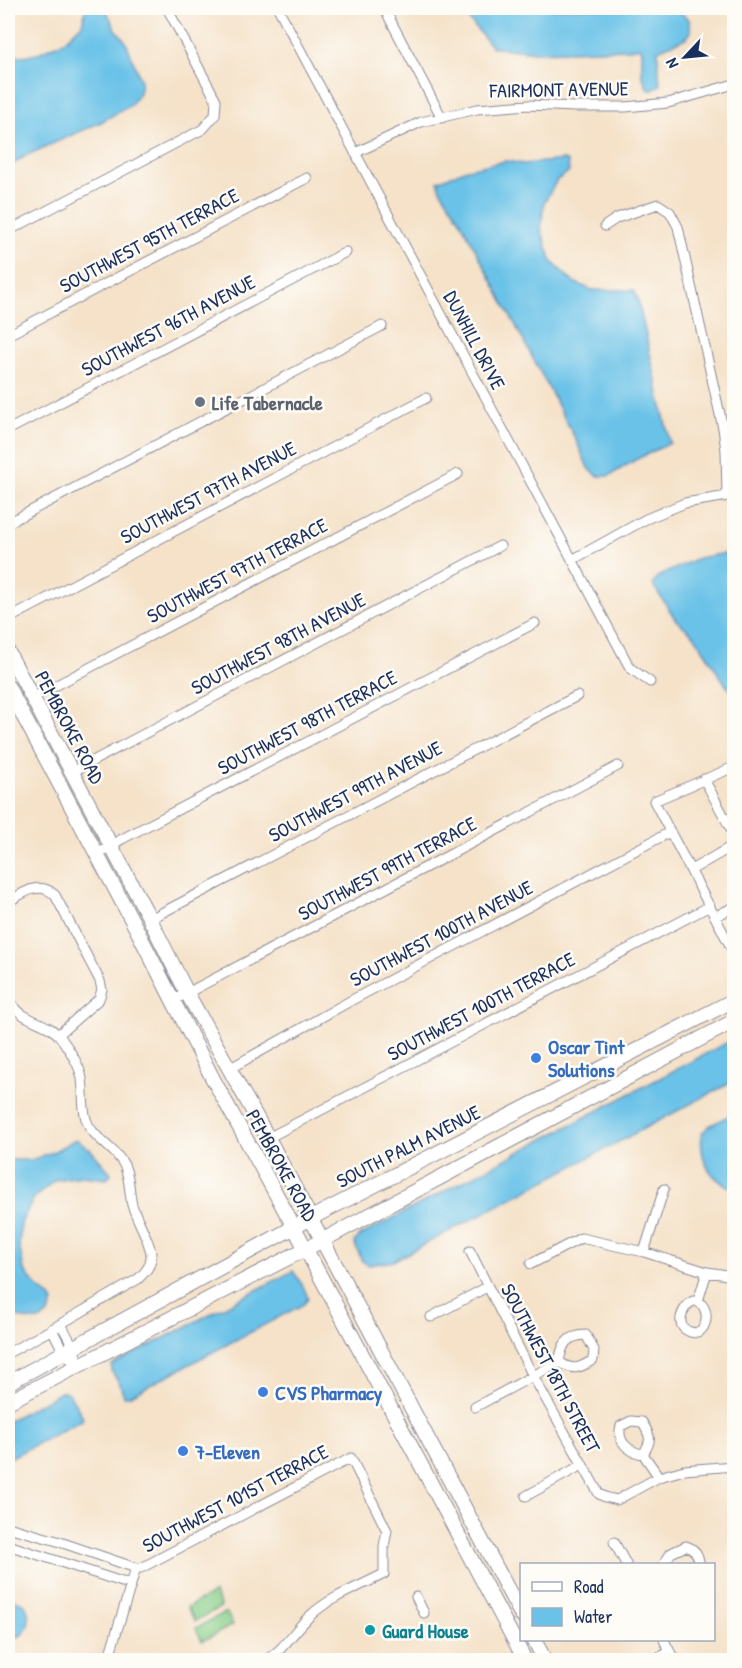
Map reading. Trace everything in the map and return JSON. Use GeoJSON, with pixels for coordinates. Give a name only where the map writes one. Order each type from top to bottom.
{"type":"FeatureCollection","features":[{"type":"Feature","properties":{"kind":"main road","name":"PEMBROKE ROAD"},"geometry":{"type":"LineString","coordinates":[[8,651],[187,993],[323,1240],[520,1612]]}},
{"type":"Feature","properties":{"kind":"main road","name":"PEMBROKE ROAD"},"geometry":{"type":"LineString","coordinates":[[8,687],[137,930],[172,1001],[525,1660]]}},
{"type":"Feature","properties":{"kind":"main road","name":"SOUTH PALM AVENUE"},"geometry":{"type":"LineString","coordinates":[[8,1383],[311,1218],[735,1000]]}},
{"type":"Feature","properties":{"kind":"main road","name":"SOUTH PALM AVENUE"},"geometry":{"type":"LineString","coordinates":[[8,1402],[323,1240],[735,1021]]}},
{"type":"Feature","properties":{"kind":"main road"},"geometry":{"type":"LineString","coordinates":[[535,1641],[545,1660]]}},
{"type":"Feature","properties":{"kind":"street"},"geometry":{"type":"LineString","coordinates":[[8,231],[203,129],[215,115],[216,100],[167,8]]}},
{"type":"Feature","properties":{"kind":"street","name":"DUNHILL DRIVE"},"geometry":{"type":"LineString","coordinates":[[278,8],[630,668],[650,682]]}},
{"type":"Feature","properties":{"kind":"street"},"geometry":{"type":"LineString","coordinates":[[384,8],[442,117]]}},
{"type":"Feature","properties":{"kind":"street","name":"FAIRMONT AVENUE"},"geometry":{"type":"LineString","coordinates":[[355,153],[421,122],[477,109],[528,105],[576,108],[625,107],[668,103],[735,84]]}},
{"type":"Feature","properties":{"kind":"street","name":"SOUTHWEST 95TH TERRACE"},"geometry":{"type":"LineString","coordinates":[[8,335],[307,178]]}},
{"type":"Feature","properties":{"kind":"street"},"geometry":{"type":"LineString","coordinates":[[572,560],[646,519],[685,503],[731,495],[723,428],[678,227],[670,212],[658,204],[617,218],[605,226]]}},
{"type":"Feature","properties":{"kind":"street","name":"SOUTHWEST 96TH AVENUE"},"geometry":{"type":"LineString","coordinates":[[8,430],[346,252]]}},
{"type":"Feature","properties":{"kind":"street"},"geometry":{"type":"LineString","coordinates":[[8,523],[382,326]]}},
{"type":"Feature","properties":{"kind":"street","name":"SOUTHWEST 97TH AVENUE"},"geometry":{"type":"LineString","coordinates":[[8,619],[426,398]]}},
{"type":"Feature","properties":{"kind":"street","name":"SOUTHWEST 97TH TERRACE"},"geometry":{"type":"LineString","coordinates":[[32,698],[458,474]]}},
{"type":"Feature","properties":{"kind":"street","name":"SOUTHWEST 98TH AVENUE"},"geometry":{"type":"LineString","coordinates":[[72,772],[500,546]]}},
{"type":"Feature","properties":{"kind":"street","name":"SOUTHWEST 98TH TERRACE"},"geometry":{"type":"LineString","coordinates":[[96,855],[535,623]]}},
{"type":"Feature","properties":{"kind":"street","name":"SOUTHWEST 99TH AVENUE"},"geometry":{"type":"LineString","coordinates":[[150,919],[577,696]]}},
{"type":"Feature","properties":{"kind":"street","name":"SOUTHWEST 99TH TERRACE"},"geometry":{"type":"LineString","coordinates":[[172,1001],[618,766]]}},
{"type":"Feature","properties":{"kind":"street"},"geometry":{"type":"LineString","coordinates":[[734,767],[654,801],[735,953]]}},
{"type":"Feature","properties":{"kind":"street"},"geometry":{"type":"LineString","coordinates":[[704,779],[735,835]]}},
{"type":"Feature","properties":{"kind":"street","name":"SOUTHWEST 100TH AVENUE"},"geometry":{"type":"LineString","coordinates":[[229,1069],[352,1000],[670,832]]}},
{"type":"Feature","properties":{"kind":"street"},"geometry":{"type":"LineString","coordinates":[[691,870],[735,845]]}},
{"type":"Feature","properties":{"kind":"street"},"geometry":{"type":"LineString","coordinates":[[8,902],[34,888],[50,891],[55,895],[100,981],[102,990],[99,999],[58,1035]]}},
{"type":"Feature","properties":{"kind":"street","name":"SOUTHWEST 100TH TERRACE"},"geometry":{"type":"LineString","coordinates":[[268,1138],[710,906]]}},
{"type":"Feature","properties":{"kind":"street"},"geometry":{"type":"LineString","coordinates":[[716,916],[735,907]]}},
{"type":"Feature","properties":{"kind":"street"},"geometry":{"type":"LineString","coordinates":[[8,997],[17,1010],[58,1035],[73,1058],[81,1075],[86,1121],[123,1164],[129,1181],[132,1204],[150,1247],[151,1258],[148,1270],[138,1279],[8,1353]]}},
{"type":"Feature","properties":{"kind":"street"},"geometry":{"type":"LineString","coordinates":[[644,1252],[664,1189]]}},
{"type":"Feature","properties":{"kind":"street"},"geometry":{"type":"LineString","coordinates":[[531,1264],[581,1238],[644,1252],[707,1272],[735,1276]]}},
{"type":"Feature","properties":{"kind":"street","name":"SOUTHWEST 18TH STREET"},"geometry":{"type":"LineString","coordinates":[[470,1251],[533,1376],[599,1494],[617,1500],[659,1477]]}},
{"type":"Feature","properties":{"kind":"street"},"geometry":{"type":"LineString","coordinates":[[698,1301],[707,1272]]}},
{"type":"Feature","properties":{"kind":"street"},"geometry":{"type":"LineString","coordinates":[[431,1317],[487,1287]]}},
{"type":"Feature","properties":{"kind":"street"},"geometry":{"type":"LineString","coordinates":[[61,1324],[69,1351]]}},
{"type":"Feature","properties":{"kind":"street"},"geometry":{"type":"LineString","coordinates":[[52,1329],[78,1366]]}},
{"type":"Feature","properties":{"kind":"street"},"geometry":{"type":"LineString","coordinates":[[475,1407],[559,1362]]}},
{"type":"Feature","properties":{"kind":"street"},"geometry":{"type":"LineString","coordinates":[[643,1454],[659,1477],[684,1470],[735,1466]]}},
{"type":"Feature","properties":{"kind":"street","name":"SOUTHWEST 101ST TERRACE"},"geometry":{"type":"LineString","coordinates":[[8,1527],[141,1568],[351,1458],[387,1531],[384,1546],[384,1574],[334,1599],[312,1614],[281,1650],[266,1660]]}},
{"type":"Feature","properties":{"kind":"street"},"geometry":{"type":"LineString","coordinates":[[526,1496],[582,1465]]}},
{"type":"Feature","properties":{"kind":"street"},"geometry":{"type":"LineString","coordinates":[[614,1542],[624,1562]]}},
{"type":"Feature","properties":{"kind":"street"},"geometry":{"type":"LineString","coordinates":[[8,1545],[131,1583]]}},
{"type":"Feature","properties":{"kind":"street"},"geometry":{"type":"LineString","coordinates":[[665,1563],[671,1553],[686,1546],[696,1552],[699,1563]]}},
{"type":"Feature","properties":{"kind":"street"},"geometry":{"type":"LineString","coordinates":[[479,1573],[494,1565]]}},
{"type":"Feature","properties":{"kind":"street","name":"SOUTHWEST 101ST TERRACE"},"geometry":{"type":"LineString","coordinates":[[108,1660],[136,1568]]}},
{"type":"Feature","properties":{"kind":"street"},"geometry":{"type":"LineString","coordinates":[[416,1597],[424,1612]]}},
{"type":"Feature","properties":{"kind":"street"},"geometry":{"type":"LineString","coordinates":[[664,1641],[677,1660]]}},
{"type":"Feature","properties":{"kind":"street"},"geometry":{"type":"LineString","coordinates":[[653,1660],[670,1652]]}},
{"type":"Feature","properties":{"kind":"green space"},"geometry":{"type":"Polygon","coordinates":[[[214,1593],[221,1607],[195,1621],[187,1607],[214,1593]]]}},
{"type":"Feature","properties":{"kind":"green space"},"geometry":{"type":"Polygon","coordinates":[[[226,1612],[233,1625],[202,1641],[196,1628],[226,1612]]]}},
{"type":"Feature","properties":{"kind":"water"},"geometry":{"type":"Polygon","coordinates":[[[86,8],[105,8],[115,28],[126,42],[141,81],[139,93],[131,105],[99,123],[27,155],[8,167],[8,57],[34,55],[63,42],[82,24],[86,8]]]}},
{"type":"Feature","properties":{"kind":"water"},"geometry":{"type":"Polygon","coordinates":[[[461,8],[676,8],[689,20],[691,32],[686,38],[658,50],[660,85],[653,90],[648,90],[642,75],[640,47],[535,52],[492,47],[461,8]]]}},
{"type":"Feature","properties":{"kind":"water"},"geometry":{"type":"Polygon","coordinates":[[[564,160],[568,162],[569,172],[557,180],[544,203],[541,229],[552,262],[573,282],[592,290],[634,290],[670,443],[609,476],[598,476],[588,468],[576,440],[460,220],[440,189],[438,181],[467,169],[506,161],[524,164],[564,160]]]}},
{"type":"Feature","properties":{"kind":"water"},"geometry":{"type":"Polygon","coordinates":[[[734,552],[734,694],[694,635],[676,620],[653,585],[657,577],[698,558],[734,552]]]}},
{"type":"Feature","properties":{"kind":"water"},"geometry":{"type":"Polygon","coordinates":[[[734,1039],[734,1081],[393,1261],[368,1265],[362,1261],[354,1242],[361,1235],[734,1039]]]}},
{"type":"Feature","properties":{"kind":"water"},"geometry":{"type":"Polygon","coordinates":[[[734,1113],[734,1189],[712,1174],[704,1160],[701,1143],[702,1133],[709,1126],[734,1113]]]}},
{"type":"Feature","properties":{"kind":"water"},"geometry":{"type":"Polygon","coordinates":[[[76,1139],[90,1149],[111,1173],[107,1179],[82,1176],[55,1180],[34,1198],[21,1223],[19,1245],[24,1270],[53,1302],[50,1311],[41,1319],[29,1320],[8,1314],[8,1160],[31,1160],[53,1152],[76,1139]]]}},
{"type":"Feature","properties":{"kind":"water"},"geometry":{"type":"Polygon","coordinates":[[[293,1271],[308,1298],[304,1304],[129,1396],[124,1396],[112,1372],[112,1365],[293,1271]]]}},
{"type":"Feature","properties":{"kind":"water"},"geometry":{"type":"Polygon","coordinates":[[[63,1391],[69,1393],[83,1417],[82,1420],[8,1459],[8,1421],[63,1391]]]}},
{"type":"Feature","properties":{"kind":"water"},"geometry":{"type":"Polygon","coordinates":[[[8,1597],[25,1604],[29,1616],[24,1632],[8,1638],[8,1597]]]}},
{"type":"Feature","properties":{"kind":"place","name":"Life Tabernacle"},"geometry":{"type":"Point","coordinates":[200,402]}},
{"type":"Feature","properties":{"kind":"place","name":"Oscar Tint Solutions"},"geometry":{"type":"Point","coordinates":[536,1058]}},
{"type":"Feature","properties":{"kind":"place","name":"CVS Pharmacy"},"geometry":{"type":"Point","coordinates":[263,1392]}},
{"type":"Feature","properties":{"kind":"place","name":"7-Eleven"},"geometry":{"type":"Point","coordinates":[183,1451]}},
{"type":"Feature","properties":{"kind":"place","name":"Guard House"},"geometry":{"type":"Point","coordinates":[370,1630]}}]}
